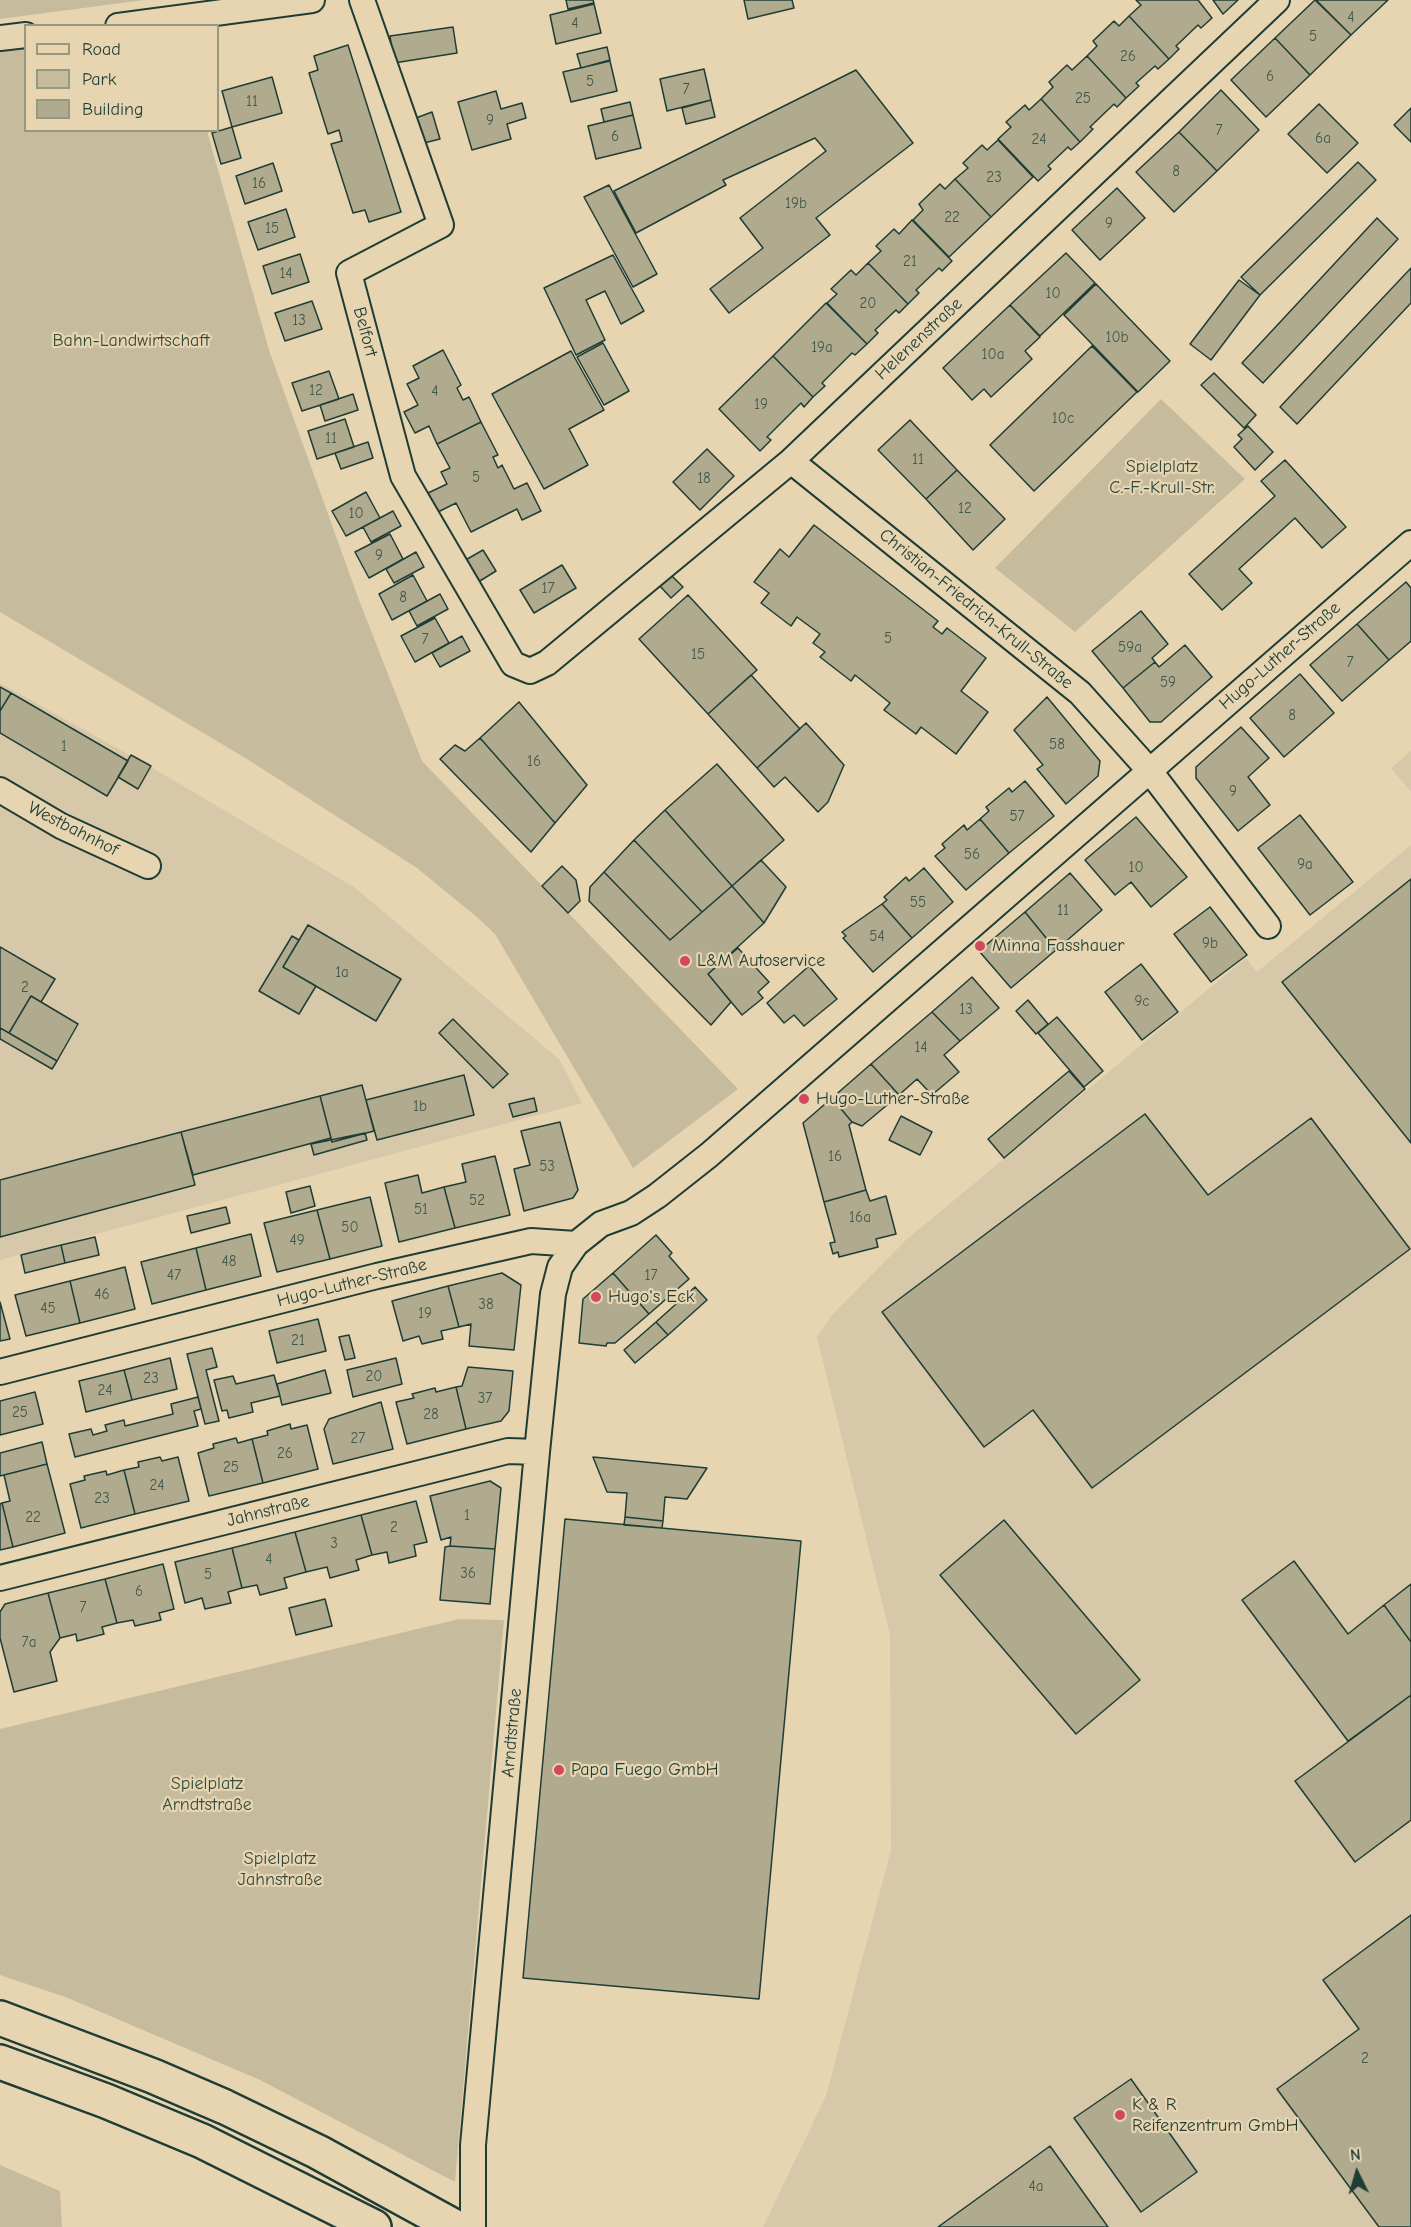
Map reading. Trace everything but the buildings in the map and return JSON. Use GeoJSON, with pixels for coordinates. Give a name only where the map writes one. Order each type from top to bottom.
{"type":"FeatureCollection","features":[{"type":"Feature","properties":{"kind":"highway"},"geometry":{"type":"LineString","coordinates":[[0,2018],[142,2072],[225,2107],[318,2152],[410,2200],[455,2227]]}},
{"type":"Feature","properties":{"kind":"highway"},"geometry":{"type":"LineString","coordinates":[[0,2062],[106,2100],[202,2141],[374,2227]]}},
{"type":"Feature","properties":{"kind":"street"},"geometry":{"type":"LineString","coordinates":[[134,24],[291,5],[312,0]]}},
{"type":"Feature","properties":{"kind":"street","name":"Belfort"},"geometry":{"type":"LineString","coordinates":[[362,0],[441,225],[349,273],[403,476],[513,664],[530,671],[547,663]]}},
{"type":"Feature","properties":{"kind":"street","name":"Helenenstraße"},"geometry":{"type":"LineString","coordinates":[[547,663],[790,461],[1277,0]]}},
{"type":"Feature","properties":{"kind":"street"},"geometry":{"type":"LineString","coordinates":[[0,38],[24,36]]}},
{"type":"Feature","properties":{"kind":"street","name":"Christian-Friedrich-Krull-Straße"},"geometry":{"type":"LineString","coordinates":[[790,461],[1061,676],[1080,693],[1149,770]]}},
{"type":"Feature","properties":{"kind":"street","name":"Hugo-Luther-Straße"},"geometry":{"type":"LineString","coordinates":[[0,1372],[377,1276],[531,1240],[576,1244],[602,1224],[631,1213],[678,1180],[1411,543]]}},
{"type":"Feature","properties":{"kind":"street"},"geometry":{"type":"LineString","coordinates":[[1149,770],[1268,926]]}},
{"type":"Feature","properties":{"kind":"street","name":"Westbahnhof"},"geometry":{"type":"LineString","coordinates":[[0,790],[61,826],[148,866]]}},
{"type":"Feature","properties":{"kind":"street","name":"Arndtstraße"},"geometry":{"type":"LineString","coordinates":[[473,2227],[473,2145],[553,1294],[560,1267],[576,1244]]}},
{"type":"Feature","properties":{"kind":"street","name":"Jahnstraße"},"geometry":{"type":"LineString","coordinates":[[0,1578],[508,1451],[537,1452]]}},
{"type":"Feature","properties":{"kind":"shaded area"},"geometry":{"type":"Polygon","coordinates":[[[0,683],[151,767],[354,887],[559,1059],[582,1103],[0,1260],[0,683]]]}},
{"type":"Feature","properties":{"kind":"shaded area"},"geometry":{"type":"Polygon","coordinates":[[[1411,751],[1411,792],[1391,768],[1411,751]]]}},
{"type":"Feature","properties":{"kind":"shaded area"},"geometry":{"type":"Polygon","coordinates":[[[1411,845],[1411,2227],[763,2227],[826,2096],[891,1850],[890,1635],[817,1337],[832,1315],[906,1240],[1246,958],[1257,972],[1411,845]]]}},
{"type":"Feature","properties":{"kind":"green space"},"geometry":{"type":"Polygon","coordinates":[[[0,0],[144,0],[0,19],[0,0]]]}},
{"type":"Feature","properties":{"kind":"green space","name":"Bahn-Landwirtschaft"},"geometry":{"type":"Polygon","coordinates":[[[24,47],[24,132],[207,132],[269,350],[359,600],[422,761],[738,1089],[633,1168],[495,934],[478,918],[417,868],[247,759],[0,612],[0,51],[24,47]]]}},
{"type":"Feature","properties":{"kind":"green space","name":"Spielplatz C.-F.-Krull-Str."},"geometry":{"type":"Polygon","coordinates":[[[1161,399],[1245,479],[1075,632],[995,568],[1161,399]]]}},
{"type":"Feature","properties":{"kind":"green space","name":"Spielplatz Jahnstraße"},"geometry":{"type":"Polygon","coordinates":[[[459,1619],[504,1620],[455,2182],[260,2080],[68,1998],[0,1975],[0,1729],[459,1619]]]}},
{"type":"Feature","properties":{"kind":"green space"},"geometry":{"type":"Polygon","coordinates":[[[0,2165],[60,2191],[62,2227],[0,2227],[0,2165]]]}},
{"type":"Feature","properties":{"kind":"place","name":"Minna Fasshauer"},"geometry":{"type":"Point","coordinates":[980,946]}},
{"type":"Feature","properties":{"kind":"place","name":"L&M Autoservice"},"geometry":{"type":"Point","coordinates":[685,961]}},
{"type":"Feature","properties":{"kind":"place","name":"Hugo-Luther-Straße"},"geometry":{"type":"Point","coordinates":[804,1099]}},
{"type":"Feature","properties":{"kind":"place","name":"Hugo's Eck"},"geometry":{"type":"Point","coordinates":[596,1297]}},
{"type":"Feature","properties":{"kind":"place","name":"Papa Fuego GmbH"},"geometry":{"type":"Point","coordinates":[559,1770]}},
{"type":"Feature","properties":{"kind":"place","name":"K & R Reifenzentrum GmbH"},"geometry":{"type":"Point","coordinates":[1120,2115]}},
{"type":"Feature","properties":{"kind":"park label","name":"Spielplatz Arndtstraße"},"geometry":{"type":"Point","coordinates":[207,1794]}}]}
